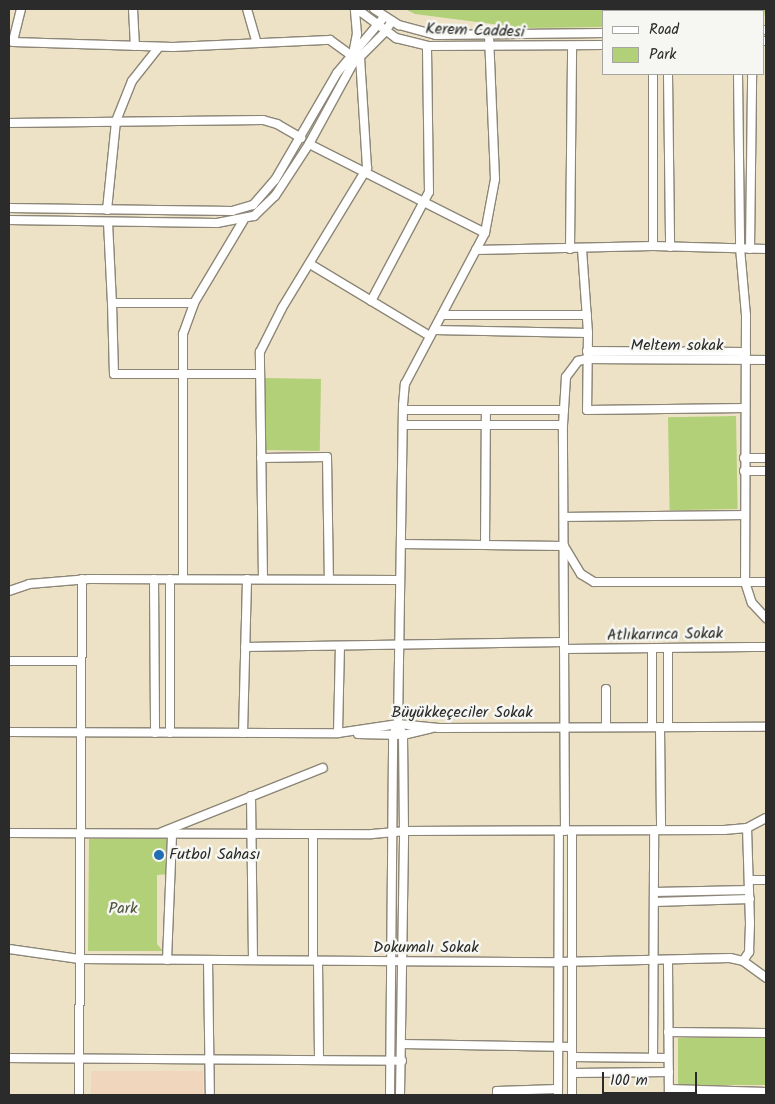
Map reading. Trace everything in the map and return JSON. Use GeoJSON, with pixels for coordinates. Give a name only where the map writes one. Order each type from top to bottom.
{"type":"FeatureCollection","features":[{"type":"Feature","properties":{"kind":"street"},"geometry":{"type":"LineString","coordinates":[[21,9],[13,42],[160,47],[330,40],[354,55]]}},
{"type":"Feature","properties":{"kind":"street"},"geometry":{"type":"LineString","coordinates":[[133,9],[135,46]]}},
{"type":"Feature","properties":{"kind":"street"},"geometry":{"type":"LineString","coordinates":[[247,9],[257,43]]}},
{"type":"Feature","properties":{"kind":"street"},"geometry":{"type":"LineString","coordinates":[[263,580],[260,352],[264,342],[366,168],[354,55],[357,34],[356,9]]}},
{"type":"Feature","properties":{"kind":"street","name":"Kerem Caddesi"},"geometry":{"type":"LineString","coordinates":[[356,9],[377,27],[386,32],[427,46],[489,48],[602,45]]}},
{"type":"Feature","properties":{"kind":"street","name":"Kerem Caddesi"},"geometry":{"type":"LineString","coordinates":[[374,9],[392,21],[427,33],[489,36],[602,33]]}},
{"type":"Feature","properties":{"kind":"street"},"geometry":{"type":"LineString","coordinates":[[9,208],[107,210],[243,209],[262,198],[300,138],[337,73],[384,17]]}},
{"type":"Feature","properties":{"kind":"street"},"geometry":{"type":"LineString","coordinates":[[183,580],[183,334],[194,304],[243,221],[265,208],[309,144],[354,55],[386,32],[392,21]]}},
{"type":"Feature","properties":{"kind":"street"},"geometry":{"type":"LineString","coordinates":[[390,1095],[393,961],[393,735],[398,724],[403,410],[406,384],[485,233],[495,179],[489,36]]}},
{"type":"Feature","properties":{"kind":"street"},"geometry":{"type":"LineString","coordinates":[[371,301],[425,204],[428,192],[427,46]]}},
{"type":"Feature","properties":{"kind":"street"},"geometry":{"type":"LineString","coordinates":[[570,250],[572,46]]}},
{"type":"Feature","properties":{"kind":"street"},"geometry":{"type":"LineString","coordinates":[[107,210],[116,121],[132,81],[160,47]]}},
{"type":"Feature","properties":{"kind":"street"},"geometry":{"type":"LineString","coordinates":[[653,75],[653,246]]}},
{"type":"Feature","properties":{"kind":"street"},"geometry":{"type":"LineString","coordinates":[[668,75],[670,246]]}},
{"type":"Feature","properties":{"kind":"street"},"geometry":{"type":"LineString","coordinates":[[738,75],[740,248],[746,314],[744,582],[752,603],[766,618]]}},
{"type":"Feature","properties":{"kind":"street"},"geometry":{"type":"LineString","coordinates":[[750,249],[752,75]]}},
{"type":"Feature","properties":{"kind":"street"},"geometry":{"type":"LineString","coordinates":[[9,123],[262,120],[277,124],[300,138]]}},
{"type":"Feature","properties":{"kind":"street"},"geometry":{"type":"LineString","coordinates":[[309,144],[364,174],[485,233]]}},
{"type":"Feature","properties":{"kind":"street"},"geometry":{"type":"LineString","coordinates":[[9,220],[108,222],[243,221]]}},
{"type":"Feature","properties":{"kind":"street"},"geometry":{"type":"LineString","coordinates":[[108,222],[114,374],[259,374]]}},
{"type":"Feature","properties":{"kind":"street"},"geometry":{"type":"LineString","coordinates":[[476,250],[570,250],[653,246],[766,249]]}},
{"type":"Feature","properties":{"kind":"street"},"geometry":{"type":"LineString","coordinates":[[582,249],[588,333],[586,410],[745,408]]}},
{"type":"Feature","properties":{"kind":"street"},"geometry":{"type":"LineString","coordinates":[[310,264],[371,301],[432,333],[588,333]]}},
{"type":"Feature","properties":{"kind":"street"},"geometry":{"type":"LineString","coordinates":[[112,303],[194,304]]}},
{"type":"Feature","properties":{"kind":"street"},"geometry":{"type":"LineString","coordinates":[[442,314],[587,316]]}},
{"type":"Feature","properties":{"kind":"street","name":"Meltem sokak"},"geometry":{"type":"LineString","coordinates":[[588,351],[746,352]]}},
{"type":"Feature","properties":{"kind":"street"},"geometry":{"type":"LineString","coordinates":[[572,1095],[572,962],[565,831],[563,425],[566,377],[578,361],[587,360]]}},
{"type":"Feature","properties":{"kind":"street","name":"Meltem sokak"},"geometry":{"type":"LineString","coordinates":[[587,360],[766,360]]}},
{"type":"Feature","properties":{"kind":"street"},"geometry":{"type":"LineString","coordinates":[[403,410],[564,410]]}},
{"type":"Feature","properties":{"kind":"street"},"geometry":{"type":"LineString","coordinates":[[485,545],[486,410]]}},
{"type":"Feature","properties":{"kind":"street"},"geometry":{"type":"LineString","coordinates":[[403,425],[563,425]]}},
{"type":"Feature","properties":{"kind":"street"},"geometry":{"type":"LineString","coordinates":[[261,458],[327,457],[329,579]]}},
{"type":"Feature","properties":{"kind":"street"},"geometry":{"type":"LineString","coordinates":[[744,458],[766,458]]}},
{"type":"Feature","properties":{"kind":"street"},"geometry":{"type":"LineString","coordinates":[[744,470],[766,471]]}},
{"type":"Feature","properties":{"kind":"street"},"geometry":{"type":"LineString","coordinates":[[564,517],[744,515]]}},
{"type":"Feature","properties":{"kind":"street"},"geometry":{"type":"LineString","coordinates":[[401,544],[564,546]]}},
{"type":"Feature","properties":{"kind":"street"},"geometry":{"type":"LineString","coordinates":[[564,546],[581,574],[594,582],[766,582]]}},
{"type":"Feature","properties":{"kind":"street"},"geometry":{"type":"LineString","coordinates":[[9,591],[29,584],[82,579],[400,580]]}},
{"type":"Feature","properties":{"kind":"street"},"geometry":{"type":"LineString","coordinates":[[79,1095],[79,834],[82,579]]}},
{"type":"Feature","properties":{"kind":"street"},"geometry":{"type":"LineString","coordinates":[[154,579],[155,733]]}},
{"type":"Feature","properties":{"kind":"street"},"geometry":{"type":"LineString","coordinates":[[170,580],[170,733]]}},
{"type":"Feature","properties":{"kind":"street"},"geometry":{"type":"LineString","coordinates":[[243,733],[247,580]]}},
{"type":"Feature","properties":{"kind":"street","name":"Atlıkarınca Sokak"},"geometry":{"type":"LineString","coordinates":[[245,647],[399,645],[564,646],[652,649],[766,647]]}},
{"type":"Feature","properties":{"kind":"street"},"geometry":{"type":"LineString","coordinates":[[340,646],[338,734],[403,735],[439,728]]}},
{"type":"Feature","properties":{"kind":"street"},"geometry":{"type":"LineString","coordinates":[[652,649],[660,727]]}},
{"type":"Feature","properties":{"kind":"street"},"geometry":{"type":"LineString","coordinates":[[653,1057],[654,892],[660,727],[668,649]]}},
{"type":"Feature","properties":{"kind":"street"},"geometry":{"type":"LineString","coordinates":[[9,661],[81,661]]}},
{"type":"Feature","properties":{"kind":"street"},"geometry":{"type":"LineString","coordinates":[[606,689],[606,728]]}},
{"type":"Feature","properties":{"kind":"street"},"geometry":{"type":"LineString","coordinates":[[398,724],[403,735],[404,831],[400,1095]]}},
{"type":"Feature","properties":{"kind":"street","name":"Büyükkeçeciler Sokak"},"geometry":{"type":"LineString","coordinates":[[9,732],[338,734],[398,724],[439,728],[766,727]]}},
{"type":"Feature","properties":{"kind":"street"},"geometry":{"type":"LineString","coordinates":[[158,834],[322,768]]}},
{"type":"Feature","properties":{"kind":"street"},"geometry":{"type":"LineString","coordinates":[[251,796],[253,960]]}},
{"type":"Feature","properties":{"kind":"street"},"geometry":{"type":"LineString","coordinates":[[9,833],[314,834],[404,831],[657,830],[747,828],[766,818]]}},
{"type":"Feature","properties":{"kind":"street"},"geometry":{"type":"LineString","coordinates":[[747,828],[750,899],[749,952],[743,961],[766,978]]}},
{"type":"Feature","properties":{"kind":"street"},"geometry":{"type":"LineString","coordinates":[[498,1095],[497,1091],[558,1092],[558,962],[565,831]]}},
{"type":"Feature","properties":{"kind":"street"},"geometry":{"type":"LineString","coordinates":[[167,960],[172,834]]}},
{"type":"Feature","properties":{"kind":"street"},"geometry":{"type":"LineString","coordinates":[[314,834],[315,961],[319,1060]]}},
{"type":"Feature","properties":{"kind":"street"},"geometry":{"type":"LineString","coordinates":[[749,880],[766,880]]}},
{"type":"Feature","properties":{"kind":"street"},"geometry":{"type":"LineString","coordinates":[[654,892],[749,890]]}},
{"type":"Feature","properties":{"kind":"street"},"geometry":{"type":"LineString","coordinates":[[654,902],[750,899]]}},
{"type":"Feature","properties":{"kind":"street","name":"Dokumalı Sokak"},"geometry":{"type":"LineString","coordinates":[[9,948],[79,959],[572,962],[730,958],[743,961]]}},
{"type":"Feature","properties":{"kind":"street"},"geometry":{"type":"LineString","coordinates":[[208,960],[210,1095]]}},
{"type":"Feature","properties":{"kind":"street"},"geometry":{"type":"LineString","coordinates":[[668,961],[669,1092],[766,1092]]}},
{"type":"Feature","properties":{"kind":"street"},"geometry":{"type":"LineString","coordinates":[[668,1032],[766,1033]]}},
{"type":"Feature","properties":{"kind":"street"},"geometry":{"type":"LineString","coordinates":[[402,1044],[572,1047]]}},
{"type":"Feature","properties":{"kind":"street"},"geometry":{"type":"LineString","coordinates":[[572,1057],[668,1058]]}},
{"type":"Feature","properties":{"kind":"street"},"geometry":{"type":"LineString","coordinates":[[9,1058],[402,1061]]}},
{"type":"Feature","properties":{"kind":"street"},"geometry":{"type":"LineString","coordinates":[[572,1073],[669,1072]]}},
{"type":"Feature","properties":{"kind":"shaded area"},"geometry":{"type":"Polygon","coordinates":[[[91,1071],[203,1071],[203,1095],[91,1095],[91,1071]]]}},
{"type":"Feature","properties":{"kind":"green space"},"geometry":{"type":"Polygon","coordinates":[[[405,9],[766,9],[766,24],[765,10],[602,10],[602,27],[524,28],[415,14],[405,9]]]}},
{"type":"Feature","properties":{"kind":"green space"},"geometry":{"type":"Polygon","coordinates":[[[265,378],[321,379],[320,451],[264,450],[265,378]]]}},
{"type":"Feature","properties":{"kind":"green space"},"geometry":{"type":"Polygon","coordinates":[[[736,416],[738,509],[670,510],[668,417],[736,416]]]}},
{"type":"Feature","properties":{"kind":"green space","name":"Park"},"geometry":{"type":"Polygon","coordinates":[[[89,839],[168,839],[168,874],[157,875],[157,944],[163,951],[88,951],[89,839]]]}},
{"type":"Feature","properties":{"kind":"green space"},"geometry":{"type":"Polygon","coordinates":[[[678,1038],[766,1038],[766,1085],[678,1085],[678,1038]]]}},
{"type":"Feature","properties":{"kind":"place","name":"Futbol Sahası"},"geometry":{"type":"Point","coordinates":[159,855]}}]}
